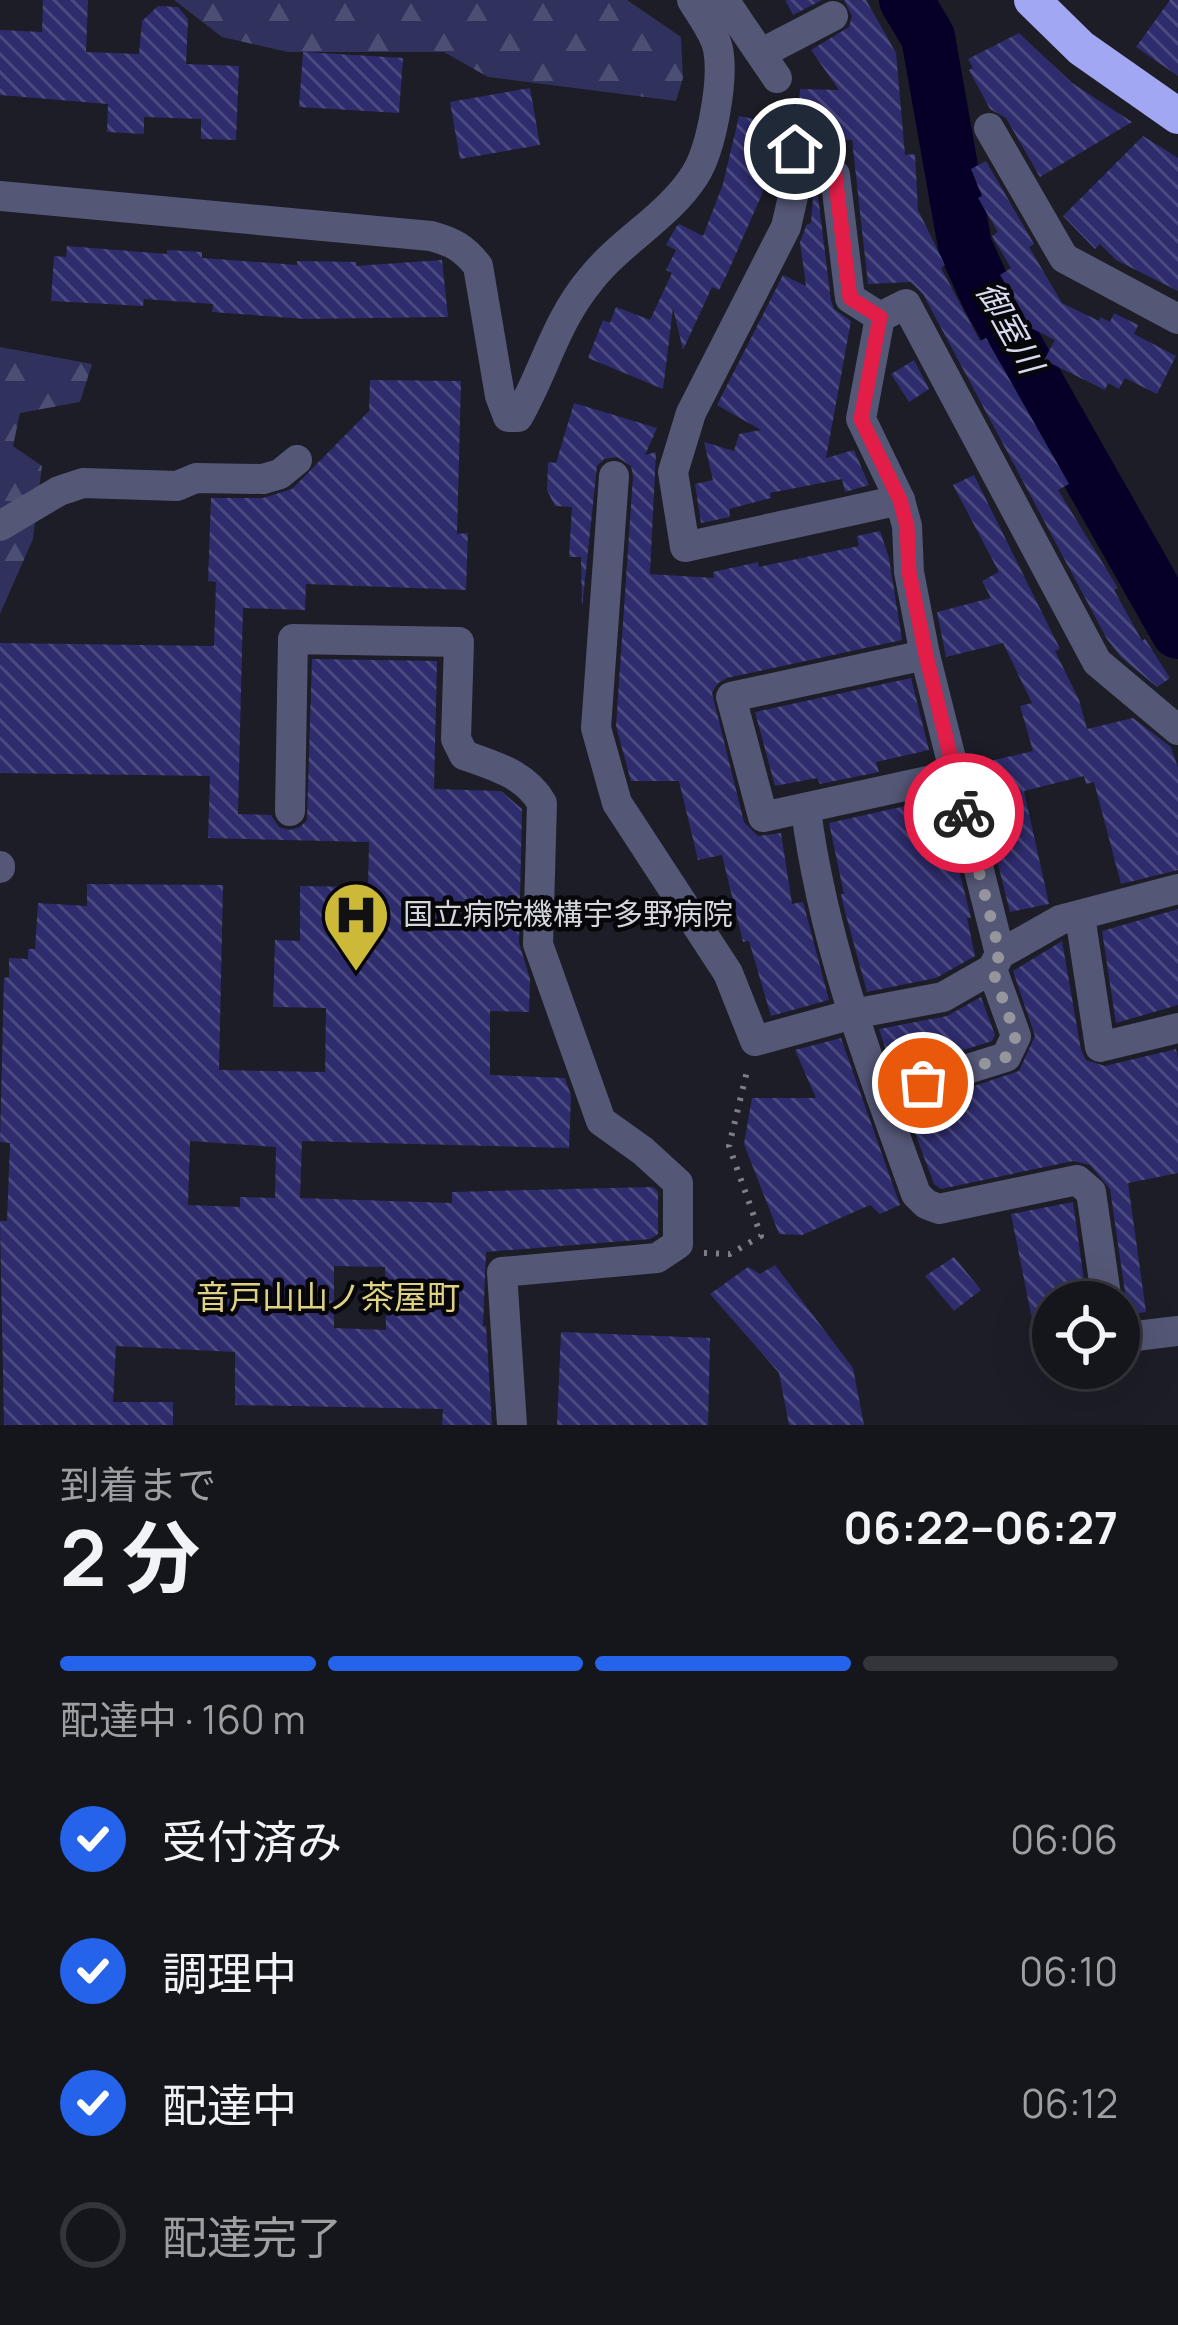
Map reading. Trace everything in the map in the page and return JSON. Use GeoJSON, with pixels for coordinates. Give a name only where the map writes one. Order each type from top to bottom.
{"type":"FeatureCollection","features":[{"type":"Feature","properties":{"kind":"highway"},"geometry":{"type":"LineString","coordinates":[[1032,0],[1081,48],[1178,116]]}},
{"type":"Feature","properties":{"kind":"street"},"geometry":{"type":"LineString","coordinates":[[0,196],[407,233],[452,242],[466,249],[478,266],[500,396],[508,417],[518,417],[572,304],[618,248],[695,175],[701,161],[718,86],[718,46],[692,0]]}},
{"type":"Feature","properties":{"kind":"street"},"geometry":{"type":"LineString","coordinates":[[724,0],[770,66],[833,16]]}},
{"type":"Feature","properties":{"kind":"street"},"geometry":{"type":"LineString","coordinates":[[792,124],[798,175],[786,227],[691,413],[673,472],[685,547],[900,500]]}},
{"type":"Feature","properties":{"kind":"street"},"geometry":{"type":"LineString","coordinates":[[988,128],[1064,258],[1178,319]]}},
{"type":"Feature","properties":{"kind":"street"},"geometry":{"type":"LineString","coordinates":[[798,175],[835,175],[850,298],[880,317]]}},
{"type":"Feature","properties":{"kind":"street"},"geometry":{"type":"LineString","coordinates":[[880,317],[906,304],[1097,662],[1178,730]]}},
{"type":"Feature","properties":{"kind":"street"},"geometry":{"type":"LineString","coordinates":[[880,317],[861,419],[900,500],[907,526],[909,572],[926,655],[1016,1036],[1006,1057],[881,1096]]}},
{"type":"Feature","properties":{"kind":"street"},"geometry":{"type":"LineString","coordinates":[[0,526],[58,491],[83,483],[177,485],[196,478],[263,479],[280,474],[297,460]]}},
{"type":"Feature","properties":{"kind":"street"},"geometry":{"type":"LineString","coordinates":[[614,476],[596,728],[616,803],[728,973],[755,1041],[853,1014],[943,997],[1060,920],[1178,890]]}},
{"type":"Feature","properties":{"kind":"street"},"geometry":{"type":"LineString","coordinates":[[290,811],[293,639],[459,642],[456,739],[464,755],[532,786],[542,803],[538,944],[601,1121],[679,1184],[678,1244],[657,1258],[502,1272],[512,1425]]}},
{"type":"Feature","properties":{"kind":"street"},"geometry":{"type":"LineString","coordinates":[[926,655],[731,697],[763,817],[955,776]]}},
{"type":"Feature","properties":{"kind":"street"},"geometry":{"type":"LineString","coordinates":[[806,810],[813,866],[853,1014],[916,1194],[940,1209],[1077,1180],[1091,1192],[1104,1281]]}},
{"type":"Feature","properties":{"kind":"street"},"geometry":{"type":"LineString","coordinates":[[1080,916],[1100,1047],[1178,1028]]}},
{"type":"Feature","properties":{"kind":"street"},"geometry":{"type":"LineString","coordinates":[[1140,1336],[1178,1331]]}},
{"type":"Feature","properties":{"kind":"path"},"geometry":{"type":"LineString","coordinates":[[678,1244],[712,1256],[730,1254],[761,1236],[729,1146],[740,1100]]}},
{"type":"Feature","properties":{"kind":"green space"},"geometry":{"type":"Polygon","coordinates":[[[174,0],[627,0],[681,37],[683,78],[676,101],[488,77],[444,52],[288,52],[222,37],[174,0]]]}},
{"type":"Feature","properties":{"kind":"green space"},"geometry":{"type":"Polygon","coordinates":[[[0,347],[92,364],[80,402],[20,413],[13,446],[42,466],[33,539],[0,614],[0,347]]]}},
{"type":"Feature","properties":{"kind":"building"},"geometry":{"type":"Polygon","coordinates":[[[43,0],[88,0],[86,52],[139,54],[142,21],[158,6],[178,7],[188,19],[186,64],[239,66],[236,140],[201,139],[201,119],[144,117],[144,134],[107,132],[108,104],[0,95],[0,30],[42,32],[43,0]]]}},
{"type":"Feature","properties":{"kind":"building"},"geometry":{"type":"Polygon","coordinates":[[[785,0],[822,0],[793,15],[785,0]]]}},
{"type":"Feature","properties":{"kind":"building"},"geometry":{"type":"Polygon","coordinates":[[[844,0],[866,0],[896,53],[905,155],[915,154],[918,210],[945,265],[941,268],[980,341],[986,338],[1069,484],[1058,490],[1118,588],[1114,590],[1142,641],[1170,678],[1157,687],[1107,639],[923,294],[911,282],[868,284],[852,140],[813,139],[808,113],[799,106],[800,89],[839,90],[811,50],[849,27],[852,16],[844,0]]]}},
{"type":"Feature","properties":{"kind":"building"},"geometry":{"type":"Polygon","coordinates":[[[1170,0],[1178,0],[1178,76],[1136,47],[1170,0]]]}},
{"type":"Feature","properties":{"kind":"building"},"geometry":{"type":"Polygon","coordinates":[[[1019,33],[1072,83],[1132,122],[1040,177],[1006,118],[990,109],[969,70],[973,68],[968,59],[1019,33]]]}},
{"type":"Feature","properties":{"kind":"building"},"geometry":{"type":"Polygon","coordinates":[[[303,52],[403,58],[399,113],[299,107],[303,52]]]}},
{"type":"Feature","properties":{"kind":"building"},"geometry":{"type":"Polygon","coordinates":[[[530,88],[540,145],[460,159],[450,102],[530,88]]]}},
{"type":"Feature","properties":{"kind":"building"},"geometry":{"type":"Polygon","coordinates":[[[739,116],[773,123],[774,142],[762,194],[719,290],[712,287],[683,350],[673,308],[663,389],[588,358],[603,320],[610,323],[616,307],[650,320],[672,273],[666,270],[676,250],[666,245],[676,227],[679,224],[703,236],[723,184],[739,116]]]}},
{"type":"Feature","properties":{"kind":"building"},"geometry":{"type":"Polygon","coordinates":[[[1143,136],[1178,158],[1178,291],[1116,260],[1100,244],[1095,249],[1063,216],[1143,136]]]}},
{"type":"Feature","properties":{"kind":"building"},"geometry":{"type":"Polygon","coordinates":[[[986,161],[1062,303],[1099,321],[1100,317],[1110,322],[1114,313],[1138,325],[1134,334],[1176,356],[1157,394],[1125,378],[1119,389],[1108,383],[1105,390],[1044,360],[1055,340],[1015,320],[1024,315],[1000,275],[1011,268],[992,236],[998,232],[978,198],[982,196],[971,169],[986,161]]]}},
{"type":"Feature","properties":{"kind":"building"},"geometry":{"type":"Polygon","coordinates":[[[818,196],[831,301],[851,321],[826,458],[854,450],[869,485],[845,492],[842,479],[770,493],[771,498],[729,509],[730,517],[701,523],[695,484],[713,480],[704,442],[734,451],[739,434],[761,430],[717,405],[783,275],[806,286],[800,242],[811,223],[813,197],[818,196]]]}},
{"type":"Feature","properties":{"kind":"building"},"geometry":{"type":"Polygon","coordinates":[[[67,246],[202,252],[202,258],[297,265],[297,261],[357,262],[356,266],[442,260],[448,317],[305,319],[212,312],[213,304],[144,299],[143,306],[51,301],[54,256],[66,257],[67,246]]]}},
{"type":"Feature","properties":{"kind":"building"},"geometry":{"type":"Polygon","coordinates":[[[914,360],[929,389],[909,402],[891,374],[914,360]]]}},
{"type":"Feature","properties":{"kind":"building"},"geometry":{"type":"Polygon","coordinates":[[[370,380],[461,381],[457,534],[468,533],[466,590],[306,584],[305,610],[243,608],[238,814],[271,815],[279,827],[289,830],[307,820],[312,659],[437,661],[434,789],[501,791],[522,809],[519,943],[530,979],[529,1012],[490,1011],[490,1075],[565,1078],[571,1096],[569,1148],[302,1141],[300,1198],[452,1203],[452,1192],[653,1187],[658,1192],[658,1234],[650,1239],[486,1252],[483,1326],[492,1425],[442,1425],[443,1409],[235,1405],[235,1352],[116,1346],[113,1402],[173,1402],[173,1425],[4,1425],[0,1221],[7,1221],[10,1143],[0,1142],[4,978],[9,977],[9,958],[28,959],[28,949],[35,949],[38,903],[87,906],[87,884],[223,885],[219,1070],[325,1072],[326,1008],[273,1007],[275,940],[300,941],[300,886],[368,887],[369,842],[208,838],[210,776],[0,773],[0,643],[214,646],[216,582],[208,581],[211,498],[263,498],[292,489],[369,411],[370,380]],[[190,1141],[188,1205],[240,1207],[240,1197],[275,1198],[276,1147],[190,1141]],[[334,1266],[334,1328],[386,1330],[385,1267],[334,1266]]]}},
{"type":"Feature","properties":{"kind":"building"},"geometry":{"type":"Polygon","coordinates":[[[574,403],[657,428],[645,455],[656,452],[650,574],[714,578],[713,572],[758,562],[759,567],[859,546],[857,536],[880,531],[902,640],[727,678],[712,693],[744,822],[758,836],[781,833],[792,904],[803,902],[829,1000],[771,1016],[749,941],[743,942],[722,855],[698,860],[679,781],[631,781],[616,726],[633,476],[631,466],[617,457],[597,466],[582,608],[581,557],[569,557],[572,507],[555,506],[547,490],[548,462],[556,463],[574,403]]]}},
{"type":"Feature","properties":{"kind":"building"},"geometry":{"type":"Polygon","coordinates":[[[974,475],[1060,649],[1055,651],[1079,700],[1087,729],[1133,718],[1171,747],[1178,768],[1178,870],[1121,884],[1094,782],[1086,784],[1084,776],[1024,791],[1049,904],[1010,912],[977,764],[1033,751],[1020,706],[1032,703],[1003,643],[946,657],[937,612],[991,598],[982,581],[999,572],[953,485],[974,475]]]}},
{"type":"Feature","properties":{"kind":"building"},"geometry":{"type":"Polygon","coordinates":[[[911,678],[929,750],[876,762],[879,772],[820,784],[817,778],[775,786],[755,712],[911,678]]]}},
{"type":"Feature","properties":{"kind":"building"},"geometry":{"type":"Polygon","coordinates":[[[941,798],[971,918],[967,918],[975,956],[936,978],[867,992],[843,904],[829,823],[941,798]]]}},
{"type":"Feature","properties":{"kind":"building"},"geometry":{"type":"Polygon","coordinates":[[[1178,909],[1178,1005],[1116,1023],[1102,931],[1178,909]]]}},
{"type":"Feature","properties":{"kind":"building"},"geometry":{"type":"Polygon","coordinates":[[[1062,941],[1086,1060],[1105,1066],[1176,1049],[1178,1173],[1128,1183],[1146,1312],[1140,1313],[1140,1281],[1123,1281],[1110,1189],[1090,1165],[1073,1161],[941,1189],[934,1184],[906,1109],[1019,1071],[1035,1036],[1013,971],[1062,941]]]}},
{"type":"Feature","properties":{"kind":"building"},"geometry":{"type":"Polygon","coordinates":[[[981,997],[995,1035],[992,1041],[893,1072],[879,1029],[947,1016],[981,997]]]}},
{"type":"Feature","properties":{"kind":"building"},"geometry":{"type":"Polygon","coordinates":[[[841,1038],[900,1205],[880,1214],[870,1205],[802,1235],[779,1234],[744,1144],[752,1098],[816,1098],[795,1050],[841,1038]]]}},
{"type":"Feature","properties":{"kind":"building"},"geometry":{"type":"Polygon","coordinates":[[[1073,1202],[1084,1281],[1032,1281],[1032,1319],[1011,1214],[1073,1202]]]}},
{"type":"Feature","properties":{"kind":"building"},"geometry":{"type":"Polygon","coordinates":[[[954,1257],[981,1290],[954,1311],[925,1276],[954,1257]]]}},
{"type":"Feature","properties":{"kind":"building"},"geometry":{"type":"Polygon","coordinates":[[[775,1265],[853,1368],[864,1425],[789,1425],[779,1373],[710,1294],[748,1267],[760,1274],[775,1265]]]}},
{"type":"Feature","properties":{"kind":"building"},"geometry":{"type":"Polygon","coordinates":[[[561,1332],[710,1338],[708,1425],[557,1425],[561,1332]]]}},
{"type":"Feature","properties":{"kind":"waterway","name":"御室川"},"geometry":{"type":"LineString","coordinates":[[906,0],[928,37],[965,246],[988,297],[1178,632]]}},
{"type":"Feature","properties":{"kind":"way so far"},"geometry":{"type":"LineString","coordinates":[[923,1083],[1006,1057],[1016,1036],[992,969],[1000,954],[964,813]]}},
{"type":"Feature","properties":{"kind":"place","name":"国立病院機構宇多野病院"},"geometry":{"type":"Point","coordinates":[356,974]}},
{"type":"Feature","properties":{"kind":"district","name":"音戸山山ノ茶屋町"},"geometry":{"type":"Point","coordinates":[328,1297]}},
{"type":"Feature","properties":{"kind":"route"},"geometry":{"type":"LineString","coordinates":[[795,149],[798,175],[835,175],[850,298],[880,317],[861,419],[900,500],[907,526],[909,572],[964,813]]}}]}
